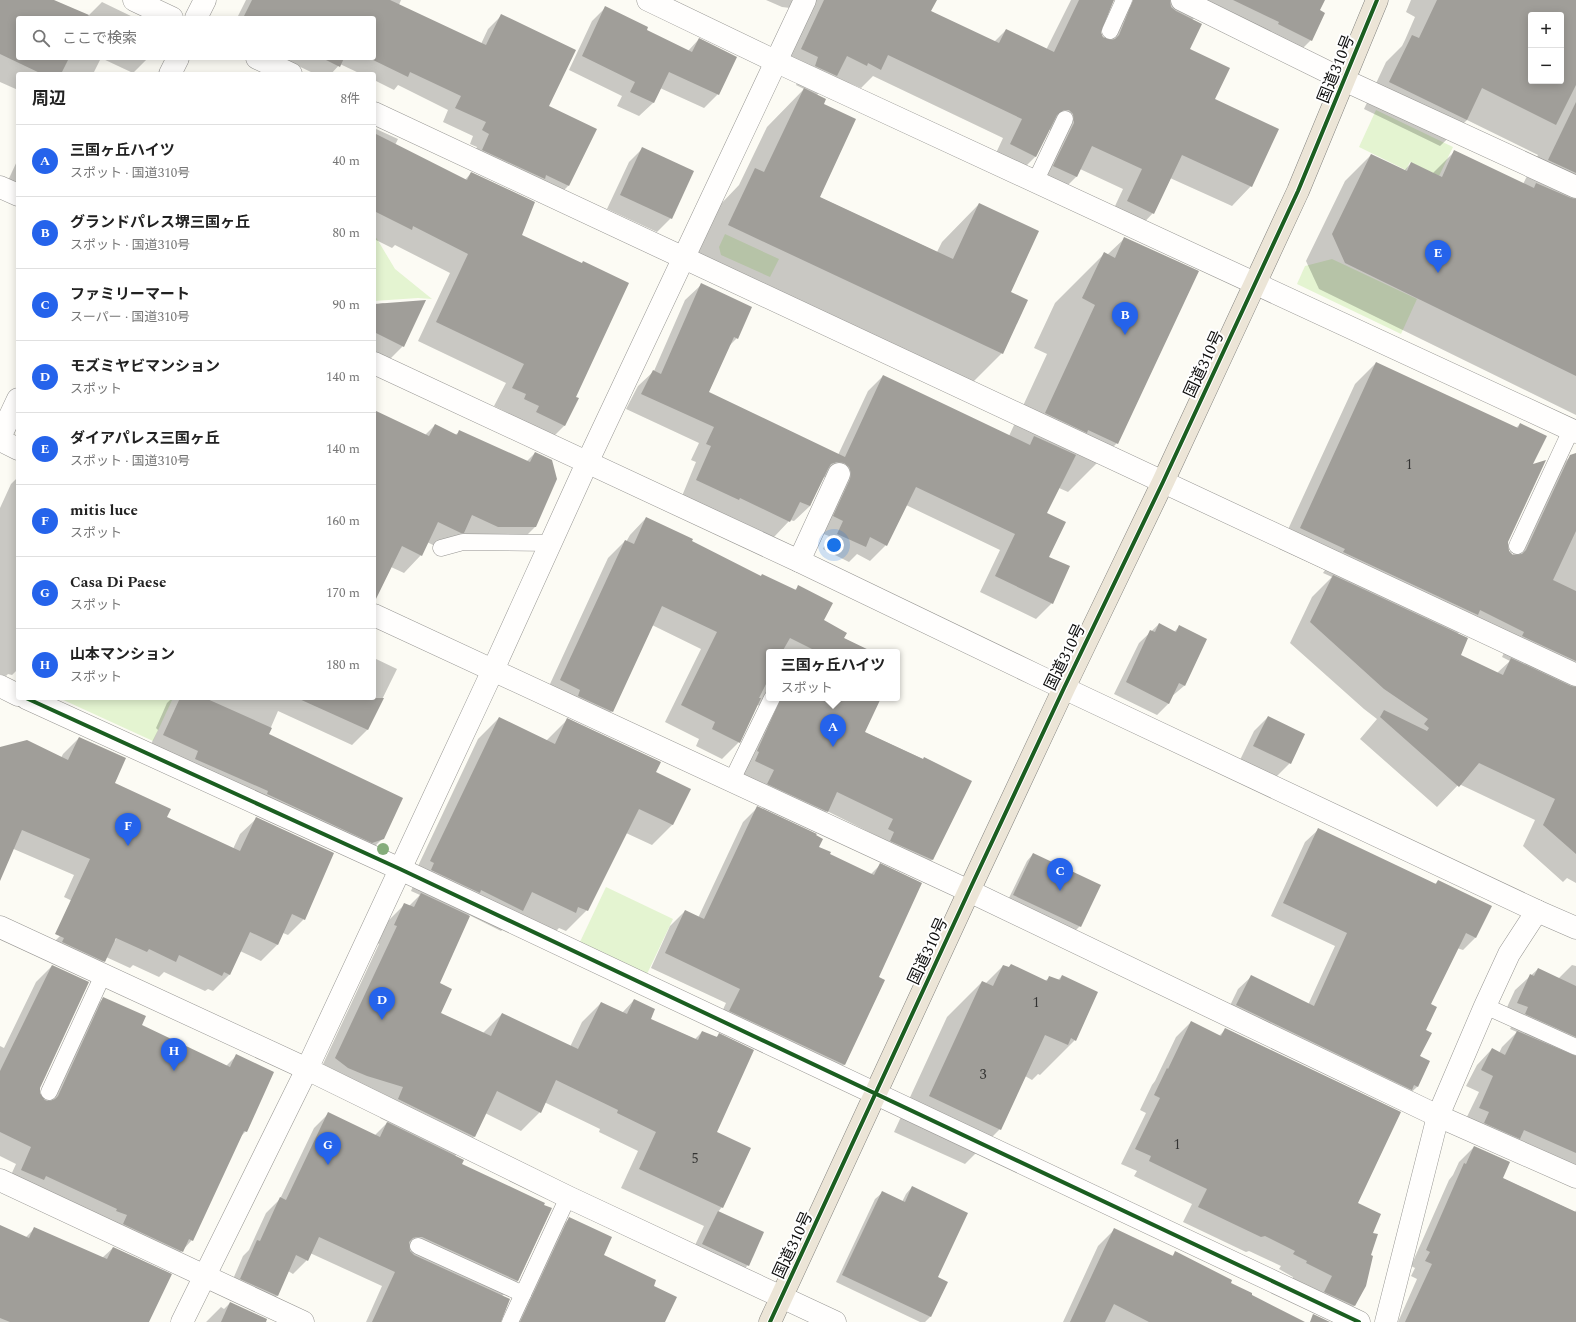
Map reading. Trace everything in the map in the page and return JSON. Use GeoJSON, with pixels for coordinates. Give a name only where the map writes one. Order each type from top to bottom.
{"type":"FeatureCollection","features":[{"type":"Feature","properties":{"kind":"highway","name":"国道310号"},"geometry":{"type":"LineString","coordinates":[[770,1322],[969,891],[1163,482],[1298,191],[1377,0]]}},
{"type":"Feature","properties":{"kind":"street"},"geometry":{"type":"LineString","coordinates":[[134,0],[168,16]]}},
{"type":"Feature","properties":{"kind":"street"},"geometry":{"type":"LineString","coordinates":[[197,16],[204,0]]}},
{"type":"Feature","properties":{"kind":"street"},"geometry":{"type":"LineString","coordinates":[[648,0],[777,62],[1574,431]]}},
{"type":"Feature","properties":{"kind":"street"},"geometry":{"type":"LineString","coordinates":[[182,1322],[307,1069],[493,670],[587,463],[805,0]]}},
{"type":"Feature","properties":{"kind":"street"},"geometry":{"type":"LineString","coordinates":[[1182,0],[1344,80],[1576,187]]}},
{"type":"Feature","properties":{"kind":"street"},"geometry":{"type":"LineString","coordinates":[[171,72],[177,60]]}},
{"type":"Feature","properties":{"kind":"street"},"geometry":{"type":"LineString","coordinates":[[261,60],[287,72]]}},
{"type":"Feature","properties":{"kind":"street"},"geometry":{"type":"LineString","coordinates":[[376,114],[1576,674]]}},
{"type":"Feature","properties":{"kind":"street"},"geometry":{"type":"LineString","coordinates":[[0,187],[16,194]]}},
{"type":"Feature","properties":{"kind":"street"},"geometry":{"type":"LineString","coordinates":[[376,364],[799,561],[1064,688],[1576,928]]}},
{"type":"Feature","properties":{"kind":"street"},"geometry":{"type":"LineString","coordinates":[[0,437],[16,403]]}},
{"type":"Feature","properties":{"kind":"street"},"geometry":{"type":"LineString","coordinates":[[0,440],[16,448]]}},
{"type":"Feature","properties":{"kind":"street"},"geometry":{"type":"LineString","coordinates":[[799,561],[839,474]]}},
{"type":"Feature","properties":{"kind":"street"},"geometry":{"type":"LineString","coordinates":[[376,616],[969,891],[1438,1116],[1576,1177]]}},
{"type":"Feature","properties":{"kind":"street"},"geometry":{"type":"LineString","coordinates":[[0,686],[16,693]]}},
{"type":"Feature","properties":{"kind":"street"},"geometry":{"type":"LineString","coordinates":[[30,700],[400,869],[1359,1322]]}},
{"type":"Feature","properties":{"kind":"street"},"geometry":{"type":"LineString","coordinates":[[1386,1322],[1438,1116],[1509,954],[1537,911]]}},
{"type":"Feature","properties":{"kind":"street"},"geometry":{"type":"LineString","coordinates":[[0,928],[307,1069],[568,1197],[835,1322]]}},
{"type":"Feature","properties":{"kind":"street"},"geometry":{"type":"LineString","coordinates":[[0,1180],[303,1322]]}},
{"type":"Feature","properties":{"kind":"lane"},"geometry":{"type":"LineString","coordinates":[[1110,31],[1124,0]]}},
{"type":"Feature","properties":{"kind":"lane"},"geometry":{"type":"LineString","coordinates":[[1035,182],[1064,119]]}},
{"type":"Feature","properties":{"kind":"lane"},"geometry":{"type":"LineString","coordinates":[[1517,546],[1574,431]]}},
{"type":"Feature","properties":{"kind":"lane"},"geometry":{"type":"LineString","coordinates":[[441,548],[463,542],[551,543]]}},
{"type":"Feature","properties":{"kind":"lane"},"geometry":{"type":"LineString","coordinates":[[732,780],[771,701]]}},
{"type":"Feature","properties":{"kind":"lane"},"geometry":{"type":"LineString","coordinates":[[49,1092],[103,975]]}},
{"type":"Feature","properties":{"kind":"lane"},"geometry":{"type":"LineString","coordinates":[[1485,1006],[1576,1047]]}},
{"type":"Feature","properties":{"kind":"lane"},"geometry":{"type":"LineString","coordinates":[[510,1322],[568,1197]]}},
{"type":"Feature","properties":{"kind":"lane"},"geometry":{"type":"LineString","coordinates":[[418,1246],[522,1294]]}},
{"type":"Feature","properties":{"kind":"green space"},"geometry":{"type":"Polygon","coordinates":[[[1376,110],[1453,147],[1439,176],[1410,162],[1406,170],[1359,147],[1376,110]]]}},
{"type":"Feature","properties":{"kind":"green space"},"geometry":{"type":"Polygon","coordinates":[[[725,234],[779,259],[770,277],[721,255],[719,247],[725,234]]]}},
{"type":"Feature","properties":{"kind":"green space"},"geometry":{"type":"Polygon","coordinates":[[[376,237],[395,269],[432,299],[418,298],[376,301],[376,237]]]}},
{"type":"Feature","properties":{"kind":"green space"},"geometry":{"type":"Polygon","coordinates":[[[1332,259],[1417,299],[1401,334],[1297,284],[1305,266],[1332,259]]]}},
{"type":"Feature","properties":{"kind":"green space"},"geometry":{"type":"Polygon","coordinates":[[[63,700],[172,700],[153,741],[63,700]]]}},
{"type":"Feature","properties":{"kind":"green space"},"geometry":{"type":"Polygon","coordinates":[[[606,887],[673,919],[646,976],[579,944],[606,887]]]}},
{"type":"Feature","properties":{"kind":"building"},"geometry":{"type":"Polygon","coordinates":[[[0,0],[54,0],[89,15],[16,16],[16,60],[68,60],[62,72],[38,72],[0,54],[0,0]]]}},
{"type":"Feature","properties":{"kind":"building"},"geometry":{"type":"Polygon","coordinates":[[[252,0],[390,0],[486,45],[501,14],[576,50],[549,106],[597,129],[569,186],[546,175],[545,179],[482,150],[489,134],[482,130],[486,122],[455,108],[461,96],[410,72],[408,77],[373,60],[376,60],[376,16],[244,16],[252,0]]]}},
{"type":"Feature","properties":{"kind":"building"},"geometry":{"type":"Polygon","coordinates":[[[824,0],[937,0],[931,11],[999,43],[1006,29],[1054,52],[1079,0],[1114,0],[1101,32],[1103,37],[1111,40],[1115,39],[1119,35],[1133,0],[1170,0],[1171,7],[1176,11],[1202,24],[1190,49],[1230,68],[1215,99],[1279,129],[1252,187],[1182,155],[1154,214],[1127,201],[1142,169],[1092,146],[1077,177],[1053,166],[1074,123],[1073,114],[1069,110],[1064,110],[1057,115],[1036,157],[1010,144],[1022,119],[888,55],[881,70],[868,63],[867,66],[847,56],[837,76],[815,66],[818,57],[801,49],[824,0]]]}},
{"type":"Feature","properties":{"kind":"building"},"geometry":{"type":"Polygon","coordinates":[[[1233,0],[1325,0],[1320,10],[1325,13],[1312,41],[1278,24],[1279,22],[1233,0]]]}},
{"type":"Feature","properties":{"kind":"building"},"geometry":{"type":"Polygon","coordinates":[[[1437,0],[1576,0],[1576,85],[1556,125],[1482,88],[1467,120],[1389,82],[1412,35],[1419,38],[1437,0]]]}},
{"type":"Feature","properties":{"kind":"building"},"geometry":{"type":"Polygon","coordinates":[[[605,6],[648,27],[647,30],[692,52],[699,38],[737,57],[719,95],[669,72],[654,103],[630,92],[635,82],[582,56],[605,6]]]}},
{"type":"Feature","properties":{"kind":"building"},"geometry":{"type":"Polygon","coordinates":[[[326,60],[343,60],[340,67],[326,60]]]}},
{"type":"Feature","properties":{"kind":"building"},"geometry":{"type":"Polygon","coordinates":[[[804,88],[826,99],[824,104],[856,119],[820,197],[953,259],[979,203],[1039,231],[1011,292],[1028,300],[1003,354],[728,225],[755,168],[764,172],[804,88]]]}},
{"type":"Feature","properties":{"kind":"building"},"geometry":{"type":"Polygon","coordinates":[[[1576,102],[1576,173],[1548,160],[1576,102]]]}},
{"type":"Feature","properties":{"kind":"building"},"geometry":{"type":"Polygon","coordinates":[[[376,134],[467,180],[471,172],[535,202],[522,235],[582,263],[583,261],[629,283],[576,397],[579,398],[565,426],[536,412],[539,406],[524,399],[526,394],[512,388],[524,364],[436,322],[468,254],[413,226],[412,230],[376,212],[376,134]]]}},
{"type":"Feature","properties":{"kind":"building"},"geometry":{"type":"Polygon","coordinates":[[[642,147],[694,171],[672,219],[620,195],[642,147]]]}},
{"type":"Feature","properties":{"kind":"building"},"geometry":{"type":"Polygon","coordinates":[[[1454,150],[1534,188],[1536,183],[1576,199],[1576,376],[1345,263],[1332,234],[1371,154],[1407,171],[1411,162],[1442,177],[1454,150]]]}},
{"type":"Feature","properties":{"kind":"building"},"geometry":{"type":"Polygon","coordinates":[[[1124,237],[1199,271],[1118,444],[1088,430],[1087,433],[1045,413],[1095,305],[1082,298],[1104,252],[1115,258],[1124,237]]]}},
{"type":"Feature","properties":{"kind":"building"},"geometry":{"type":"Polygon","coordinates":[[[701,283],[752,307],[738,339],[734,337],[709,392],[845,457],[883,375],[1030,445],[1034,436],[1076,455],[1047,513],[1066,522],[1049,557],[1070,566],[1053,604],[995,576],[1015,534],[916,487],[887,546],[870,537],[866,547],[837,534],[843,521],[833,516],[850,479],[851,473],[849,467],[844,463],[837,462],[831,464],[810,506],[800,502],[790,522],[740,498],[739,500],[696,480],[711,446],[706,444],[714,427],[641,394],[653,370],[661,374],[701,283]]]}},
{"type":"Feature","properties":{"kind":"building"},"geometry":{"type":"Polygon","coordinates":[[[426,300],[404,347],[376,333],[376,304],[426,300]]]}},
{"type":"Feature","properties":{"kind":"building"},"geometry":{"type":"Polygon","coordinates":[[[1376,362],[1518,428],[1520,423],[1547,436],[1533,464],[1546,460],[1508,542],[1509,551],[1513,555],[1522,554],[1526,550],[1570,455],[1576,453],[1576,531],[1553,580],[1576,591],[1576,661],[1522,636],[1524,632],[1480,610],[1478,615],[1343,552],[1345,549],[1300,528],[1376,362]]]}},
{"type":"Feature","properties":{"kind":"building"},"geometry":{"type":"Polygon","coordinates":[[[376,411],[429,436],[435,424],[457,435],[459,430],[530,462],[535,452],[552,460],[557,479],[536,527],[498,527],[472,515],[464,533],[438,522],[422,556],[402,546],[376,599],[376,411]]]}},
{"type":"Feature","properties":{"kind":"building"},"geometry":{"type":"Polygon","coordinates":[[[646,517],[693,539],[692,541],[761,576],[762,574],[796,590],[798,585],[833,603],[824,620],[847,633],[844,638],[867,649],[812,649],[790,638],[784,649],[766,649],[766,684],[740,743],[712,729],[715,722],[681,705],[717,632],[662,606],[613,712],[578,696],[580,690],[560,680],[625,540],[634,544],[646,517]]]}},
{"type":"Feature","properties":{"kind":"building"},"geometry":{"type":"Polygon","coordinates":[[[1333,575],[1468,638],[1461,655],[1503,675],[1511,658],[1576,687],[1576,854],[1543,825],[1555,799],[1479,763],[1459,787],[1380,717],[1384,710],[1427,731],[1429,728],[1424,724],[1428,719],[1384,689],[1310,622],[1333,575]]]}},
{"type":"Feature","properties":{"kind":"building"},"geometry":{"type":"Polygon","coordinates":[[[1159,623],[1176,632],[1179,625],[1207,639],[1185,686],[1179,683],[1169,704],[1126,682],[1150,630],[1155,632],[1159,623]]]}},
{"type":"Feature","properties":{"kind":"building"},"geometry":{"type":"Polygon","coordinates":[[[376,698],[384,698],[368,730],[301,700],[376,700],[376,698]]]}},
{"type":"Feature","properties":{"kind":"building"},"geometry":{"type":"Polygon","coordinates":[[[179,700],[209,700],[272,728],[269,734],[403,798],[384,839],[372,843],[267,794],[268,791],[195,759],[198,751],[163,735],[179,700]]]}},
{"type":"Feature","properties":{"kind":"building"},"geometry":{"type":"Polygon","coordinates":[[[780,701],[880,701],[865,732],[923,759],[924,757],[972,781],[933,860],[890,841],[894,832],[888,829],[893,819],[837,792],[828,812],[767,784],[774,770],[755,761],[759,752],[757,751],[780,701]]]}},
{"type":"Feature","properties":{"kind":"building"},"geometry":{"type":"Polygon","coordinates":[[[1268,716],[1305,734],[1291,764],[1253,746],[1268,716]]]}},
{"type":"Feature","properties":{"kind":"building"},"geometry":{"type":"Polygon","coordinates":[[[499,717],[555,744],[567,718],[661,762],[656,772],[691,789],[673,825],[639,809],[588,911],[578,907],[576,913],[532,892],[523,911],[481,890],[480,893],[431,870],[434,863],[430,861],[499,717]]]}},
{"type":"Feature","properties":{"kind":"building"},"geometry":{"type":"Polygon","coordinates":[[[79,737],[126,758],[115,783],[171,809],[167,817],[240,851],[256,817],[334,853],[305,920],[292,914],[278,945],[250,932],[230,975],[224,972],[222,976],[179,955],[176,962],[149,949],[147,952],[116,938],[105,962],[62,942],[64,938],[55,934],[90,859],[22,830],[0,881],[0,747],[27,740],[68,760],[79,737]]]}},
{"type":"Feature","properties":{"kind":"building"},"geometry":{"type":"Polygon","coordinates":[[[757,806],[817,834],[816,835],[823,839],[819,847],[831,852],[830,854],[874,875],[880,863],[922,883],[879,977],[885,980],[845,1065],[729,1011],[740,989],[665,953],[685,910],[704,919],[757,806]]]}},
{"type":"Feature","properties":{"kind":"building"},"geometry":{"type":"Polygon","coordinates":[[[1318,828],[1436,884],[1438,880],[1492,906],[1476,938],[1466,933],[1431,1004],[1437,1007],[1426,1030],[1432,1033],[1420,1056],[1430,1061],[1418,1087],[1414,1085],[1412,1090],[1236,1005],[1251,975],[1314,1006],[1347,933],[1283,903],[1318,828]]]}},
{"type":"Feature","properties":{"kind":"building"},"geometry":{"type":"Polygon","coordinates":[[[1033,853],[1101,885],[1081,927],[1013,895],[1033,853]]]}},
{"type":"Feature","properties":{"kind":"building"},"geometry":{"type":"Polygon","coordinates":[[[421,893],[470,916],[440,983],[452,989],[441,1013],[491,1036],[502,1013],[578,1049],[601,1002],[627,1014],[634,999],[655,1009],[651,1019],[698,1040],[702,1031],[717,1037],[719,1033],[754,1050],[717,1132],[751,1148],[723,1208],[639,1169],[656,1132],[617,1113],[618,1110],[556,1080],[541,1113],[497,1091],[475,1137],[398,1099],[403,1087],[367,1076],[348,1068],[335,1058],[397,926],[394,925],[404,903],[414,907],[421,893]]]}},
{"type":"Feature","properties":{"kind":"building"},"geometry":{"type":"Polygon","coordinates":[[[1011,964],[1047,981],[1049,976],[1060,980],[1062,975],[1098,992],[1076,1041],[1071,1038],[1068,1045],[1045,1035],[1001,1130],[929,1096],[982,981],[993,986],[1003,965],[1009,967],[1011,964]]]}},
{"type":"Feature","properties":{"kind":"building"},"geometry":{"type":"Polygon","coordinates":[[[52,965],[89,982],[40,1088],[40,1093],[45,1100],[50,1101],[58,1096],[103,997],[146,1016],[142,1025],[230,1067],[236,1054],[274,1072],[247,1132],[244,1131],[193,1241],[189,1239],[183,1252],[123,1224],[127,1215],[116,1211],[117,1209],[46,1176],[44,1180],[21,1170],[31,1147],[0,1132],[0,1071],[52,965]]]}},
{"type":"Feature","properties":{"kind":"building"},"geometry":{"type":"Polygon","coordinates":[[[1538,968],[1576,986],[1576,1037],[1525,1014],[1528,1007],[1517,1003],[1530,974],[1534,976],[1538,968]]]}},
{"type":"Feature","properties":{"kind":"building"},"geometry":{"type":"Polygon","coordinates":[[[1191,1021],[1221,1036],[1225,1028],[1401,1112],[1358,1203],[1381,1214],[1373,1233],[1378,1234],[1371,1255],[1373,1256],[1366,1286],[1355,1306],[1324,1292],[1332,1276],[1306,1263],[1307,1261],[1293,1254],[1295,1251],[1265,1236],[1261,1237],[1198,1207],[1207,1189],[1149,1161],[1151,1156],[1135,1149],[1160,1098],[1154,1095],[1191,1021]]]}},
{"type":"Feature","properties":{"kind":"building"},"geometry":{"type":"Polygon","coordinates":[[[1517,1031],[1576,1056],[1576,1153],[1524,1130],[1520,1139],[1484,1123],[1489,1112],[1479,1108],[1493,1076],[1481,1070],[1492,1048],[1505,1055],[1517,1031]]]}},
{"type":"Feature","properties":{"kind":"building"},"geometry":{"type":"Polygon","coordinates":[[[328,1112],[380,1137],[387,1122],[464,1160],[462,1164],[545,1203],[544,1205],[552,1208],[518,1281],[422,1237],[413,1238],[409,1242],[410,1251],[414,1255],[510,1299],[501,1322],[372,1322],[395,1272],[319,1237],[308,1261],[296,1255],[278,1296],[240,1279],[257,1240],[260,1241],[280,1197],[286,1200],[328,1112]]]}},
{"type":"Feature","properties":{"kind":"building"},"geometry":{"type":"Polygon","coordinates":[[[1474,1146],[1510,1162],[1503,1178],[1576,1212],[1576,1322],[1405,1322],[1432,1264],[1425,1261],[1430,1252],[1426,1250],[1464,1163],[1466,1164],[1474,1146]]]}},
{"type":"Feature","properties":{"kind":"building"},"geometry":{"type":"Polygon","coordinates":[[[912,1186],[968,1213],[938,1277],[948,1282],[931,1317],[842,1275],[882,1191],[905,1202],[912,1186]]]}},
{"type":"Feature","properties":{"kind":"building"},"geometry":{"type":"Polygon","coordinates":[[[718,1211],[764,1232],[749,1266],[702,1244],[718,1211]]]}},
{"type":"Feature","properties":{"kind":"building"},"geometry":{"type":"Polygon","coordinates":[[[569,1217],[612,1237],[604,1255],[656,1280],[654,1286],[677,1297],[665,1322],[520,1322],[569,1217]]]}},
{"type":"Feature","properties":{"kind":"building"},"geometry":{"type":"Polygon","coordinates":[[[0,1225],[29,1238],[34,1227],[107,1259],[113,1247],[172,1274],[149,1322],[10,1322],[0,1318],[0,1225]]]}},
{"type":"Feature","properties":{"kind":"building"},"geometry":{"type":"Polygon","coordinates":[[[1114,1228],[1173,1256],[1175,1251],[1232,1280],[1231,1283],[1305,1322],[1149,1322],[1114,1304],[1105,1322],[1070,1322],[1114,1228]]]}},
{"type":"Feature","properties":{"kind":"building"},"geometry":{"type":"Polygon","coordinates":[[[230,1302],[267,1319],[266,1322],[221,1322],[230,1302]]]}},
{"type":"Feature","properties":{"kind":"building"},"geometry":{"type":"Polygon","coordinates":[[[1313,1314],[1330,1322],[1310,1322],[1313,1314]]]}},
{"type":"Feature","properties":{"kind":"cycle path"},"geometry":{"type":"LineString","coordinates":[[770,1322],[969,891],[1163,482],[1298,191],[1377,0]]}},
{"type":"Feature","properties":{"kind":"cycle path"},"geometry":{"type":"LineString","coordinates":[[30,700],[400,869],[1359,1322]]}},
{"type":"Feature","properties":{"kind":"place","name":"ダイアパレス三国ヶ丘"},"geometry":{"type":"Point","coordinates":[1438,273]}},
{"type":"Feature","properties":{"kind":"place","name":"グランドパレス堺三国ヶ丘"},"geometry":{"type":"Point","coordinates":[1125,335]}},
{"type":"Feature","properties":{"kind":"place","name":"三国ヶ丘ハイツ"},"geometry":{"type":"Point","coordinates":[833,747]}},
{"type":"Feature","properties":{"kind":"place","name":"mitis luce"},"geometry":{"type":"Point","coordinates":[128,846]}},
{"type":"Feature","properties":{"kind":"place","name":"ファミリーマート"},"geometry":{"type":"Point","coordinates":[1060,891]}},
{"type":"Feature","properties":{"kind":"place","name":"モズミヤビマンション"},"geometry":{"type":"Point","coordinates":[382,1020]}},
{"type":"Feature","properties":{"kind":"place","name":"山本マンション"},"geometry":{"type":"Point","coordinates":[174,1071]}},
{"type":"Feature","properties":{"kind":"place","name":"Casa Di Paese"},"geometry":{"type":"Point","coordinates":[328,1165]}}]}
